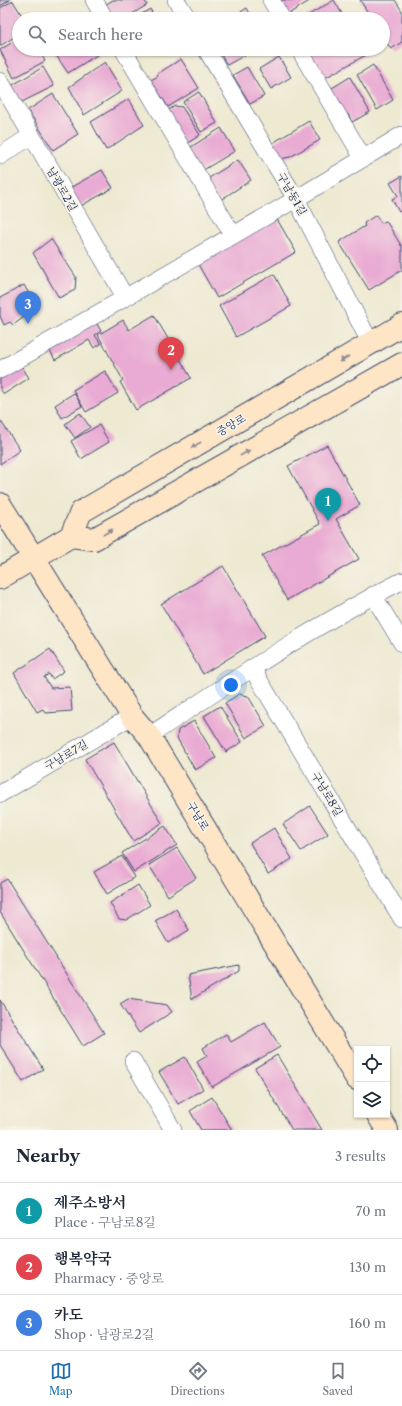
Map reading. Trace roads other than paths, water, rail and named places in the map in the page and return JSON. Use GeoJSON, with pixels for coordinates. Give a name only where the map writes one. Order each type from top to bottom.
{"type":"FeatureCollection","features":[{"type":"Feature","properties":{"kind":"main road","name":"중앙로"},"geometry":{"type":"LineString","coordinates":[[71,536],[81,512],[402,325]]}},
{"type":"Feature","properties":{"kind":"main road"},"geometry":{"type":"LineString","coordinates":[[0,578],[71,536],[94,539],[401,366]]}},
{"type":"Feature","properties":{"kind":"main road","name":"구남로"},"geometry":{"type":"LineString","coordinates":[[0,504],[132,716],[149,736],[354,1074]]}},
{"type":"Feature","properties":{"kind":"main road"},"geometry":{"type":"LineString","coordinates":[[380,1118],[387,1130]]}},
{"type":"Feature","properties":{"kind":"street"},"geometry":{"type":"LineString","coordinates":[[94,0],[101,12]]}},
{"type":"Feature","properties":{"kind":"street"},"geometry":{"type":"LineString","coordinates":[[176,0],[184,12]]}},
{"type":"Feature","properties":{"kind":"street"},"geometry":{"type":"LineString","coordinates":[[270,0],[278,12]]}},
{"type":"Feature","properties":{"kind":"street"},"geometry":{"type":"LineString","coordinates":[[127,56],[233,234]]}},
{"type":"Feature","properties":{"kind":"street","name":"구남동1길"},"geometry":{"type":"LineString","coordinates":[[210,56],[296,199],[371,344]]}},
{"type":"Feature","properties":{"kind":"street"},"geometry":{"type":"LineString","coordinates":[[303,56],[363,158]]}},
{"type":"Feature","properties":{"kind":"street","name":"남광로2길"},"geometry":{"type":"LineString","coordinates":[[0,82],[125,297]]}},
{"type":"Feature","properties":{"kind":"street"},"geometry":{"type":"LineString","coordinates":[[0,370],[233,234],[296,199],[402,135]]}},
{"type":"Feature","properties":{"kind":"street"},"geometry":{"type":"LineString","coordinates":[[0,156],[31,136]]}},
{"type":"Feature","properties":{"kind":"street"},"geometry":{"type":"LineString","coordinates":[[149,736],[252,668],[373,595],[402,581]]}},
{"type":"Feature","properties":{"kind":"street"},"geometry":{"type":"LineString","coordinates":[[373,595],[402,643]]}},
{"type":"Feature","properties":{"kind":"street","name":"구남로8길"},"geometry":{"type":"LineString","coordinates":[[252,668],[402,919]]}},
{"type":"Feature","properties":{"kind":"street","name":"구남로7길"},"geometry":{"type":"LineString","coordinates":[[0,794],[132,716]]}},
{"type":"Feature","properties":{"kind":"street"},"geometry":{"type":"LineString","coordinates":[[133,1062],[172,1130]]}},
{"type":"Feature","properties":{"kind":"place","name":"카도"},"geometry":{"type":"Point","coordinates":[28,324]}},
{"type":"Feature","properties":{"kind":"place","name":"행복약국"},"geometry":{"type":"Point","coordinates":[171,370]}},
{"type":"Feature","properties":{"kind":"place","name":"제주소방서"},"geometry":{"type":"Point","coordinates":[328,521]}}]}
